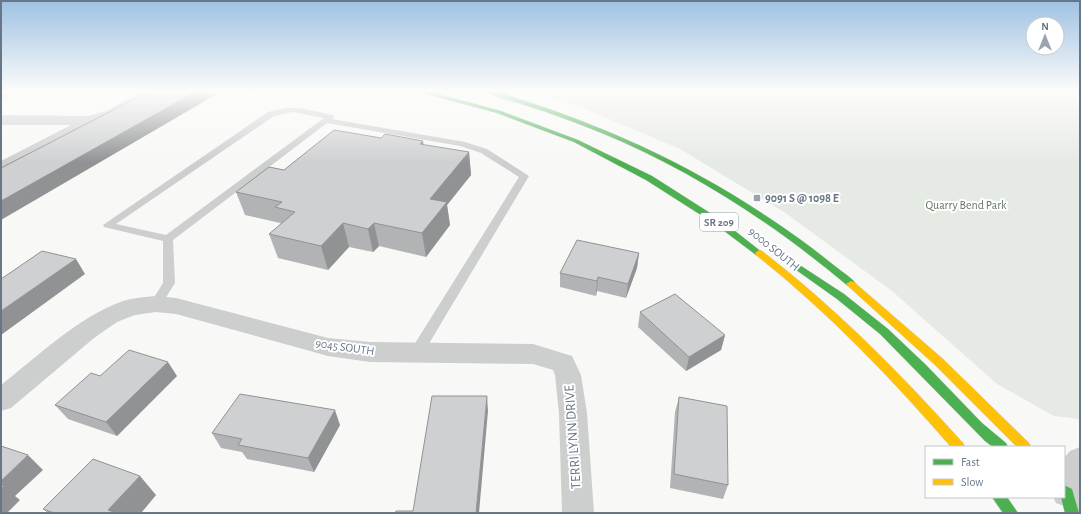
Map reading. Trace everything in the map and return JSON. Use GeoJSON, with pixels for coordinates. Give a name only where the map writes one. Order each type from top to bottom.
{"type":"FeatureCollection","features":[{"type":"Feature","properties":{"kind":"main road","name":"9000 SOUTH"},"geometry":{"type":"LineString","coordinates":[[508,115],[589,148],[646,177],[676,194],[742,238],[815,297],[852,332],[893,373],[957,446]]}},
{"type":"Feature","properties":{"kind":"main road","name":"9000 SOUTH"},"geometry":{"type":"LineString","coordinates":[[560,115],[612,135],[678,167],[742,205],[811,253],[888,315],[941,363],[1024,446]]}},
{"type":"Feature","properties":{"kind":"main road"},"geometry":{"type":"LineString","coordinates":[[742,238],[783,258],[838,294],[869,318],[926,372],[976,424],[1001,446]]}},
{"type":"Feature","properties":{"kind":"main road"},"geometry":{"type":"LineString","coordinates":[[1000,498],[1011,513]]}},
{"type":"Feature","properties":{"kind":"street"},"geometry":{"type":"LineString","coordinates":[[1,168],[91,121],[108,115]]}},
{"type":"Feature","properties":{"kind":"street"},"geometry":{"type":"LineString","coordinates":[[1,120],[91,121]]}},
{"type":"Feature","properties":{"kind":"street","name":"9045 SOUTH"},"geometry":{"type":"LineString","coordinates":[[1,400],[85,332],[109,316],[131,307],[156,304],[176,306],[328,347],[370,352],[533,354],[563,363]]}},
{"type":"Feature","properties":{"kind":"street","name":"TERRI LYNN DRIVE"},"geometry":{"type":"LineString","coordinates":[[563,363],[568,375],[573,413],[578,513]]}},
{"type":"Feature","properties":{"kind":"street"},"geometry":{"type":"LineString","coordinates":[[1071,498],[1070,475],[1080,460]]}},
{"type":"Feature","properties":{"kind":"lane"},"geometry":{"type":"LineString","coordinates":[[168,239],[108,225],[270,115]]}},
{"type":"Feature","properties":{"kind":"lane"},"geometry":{"type":"LineString","coordinates":[[168,239],[330,117],[319,115]]}},
{"type":"Feature","properties":{"kind":"lane"},"geometry":{"type":"LineString","coordinates":[[326,120],[462,144],[484,150],[524,176],[416,353]]}},
{"type":"Feature","properties":{"kind":"lane"},"geometry":{"type":"LineString","coordinates":[[156,304],[169,284],[168,239]]}},
{"type":"Feature","properties":{"kind":"green space","name":"Quarry Bend Park"},"geometry":{"type":"Polygon","coordinates":[[[599,115],[1080,115],[1080,419],[1054,416],[997,384],[892,291],[784,212],[680,149],[599,115]]]}},
{"type":"Feature","properties":{"kind":"building"},"geometry":{"type":"Polygon","coordinates":[[[104,115],[154,115],[1,201],[1,168],[104,115]]]}},
{"type":"Feature","properties":{"kind":"building"},"geometry":{"type":"Polygon","coordinates":[[[334,130],[381,138],[385,134],[423,141],[420,144],[469,152],[430,199],[447,202],[422,233],[374,223],[368,229],[343,223],[321,246],[269,234],[295,212],[275,207],[282,202],[236,192],[269,167],[284,170],[334,130]]]}},
{"type":"Feature","properties":{"kind":"building"},"geometry":{"type":"Polygon","coordinates":[[[577,240],[639,253],[628,284],[598,277],[597,281],[560,273],[577,240]]]}},
{"type":"Feature","properties":{"kind":"building"},"geometry":{"type":"Polygon","coordinates":[[[42,251],[76,259],[1,311],[1,279],[42,251]]]}},
{"type":"Feature","properties":{"kind":"building"},"geometry":{"type":"Polygon","coordinates":[[[675,294],[725,335],[689,357],[640,312],[675,294]]]}},
{"type":"Feature","properties":{"kind":"building"},"geometry":{"type":"Polygon","coordinates":[[[129,350],[168,362],[106,422],[55,405],[91,373],[100,376],[129,350]]]}},
{"type":"Feature","properties":{"kind":"building"},"geometry":{"type":"Polygon","coordinates":[[[240,394],[335,410],[308,458],[238,445],[242,439],[212,433],[240,394]]]}},
{"type":"Feature","properties":{"kind":"building"},"geometry":{"type":"Polygon","coordinates":[[[432,396],[487,396],[476,513],[395,513],[396,511],[413,511],[432,396]]]}},
{"type":"Feature","properties":{"kind":"building"},"geometry":{"type":"Polygon","coordinates":[[[679,397],[727,406],[728,485],[674,474],[679,397]]]}},
{"type":"Feature","properties":{"kind":"building"},"geometry":{"type":"Polygon","coordinates":[[[1,446],[28,455],[1,481],[1,446]]]}},
{"type":"Feature","properties":{"kind":"building"},"geometry":{"type":"Polygon","coordinates":[[[93,459],[140,476],[108,510],[116,513],[54,513],[43,509],[93,459]]]}},
{"type":"Feature","properties":{"kind":"traffic: fast"},"geometry":{"type":"LineString","coordinates":[[507,115],[576,141],[649,178],[718,222],[759,253]]}},
{"type":"Feature","properties":{"kind":"traffic: fast"},"geometry":{"type":"LineString","coordinates":[[560,115],[626,141],[700,178],[778,228],[827,264],[851,284]]}},
{"type":"Feature","properties":{"kind":"traffic: fast"},"geometry":{"type":"LineString","coordinates":[[795,265],[841,297],[898,344],[955,404],[1001,446]]}},
{"type":"Feature","properties":{"kind":"traffic: fast"},"geometry":{"type":"LineString","coordinates":[[1065,492],[1067,493],[1072,513]]}},
{"type":"Feature","properties":{"kind":"traffic: fast"},"geometry":{"type":"LineString","coordinates":[[1000,498],[1011,513]]}},
{"type":"Feature","properties":{"kind":"traffic: slow"},"geometry":{"type":"LineString","coordinates":[[759,253],[813,297],[864,345],[958,446]]}},
{"type":"Feature","properties":{"kind":"traffic: slow"},"geometry":{"type":"LineString","coordinates":[[851,284],[939,362],[1024,446]]}},
{"type":"Feature","properties":{"kind":"place","name":"9091 S @ 1098 E"},"geometry":{"type":"Point","coordinates":[757,198]}}]}
